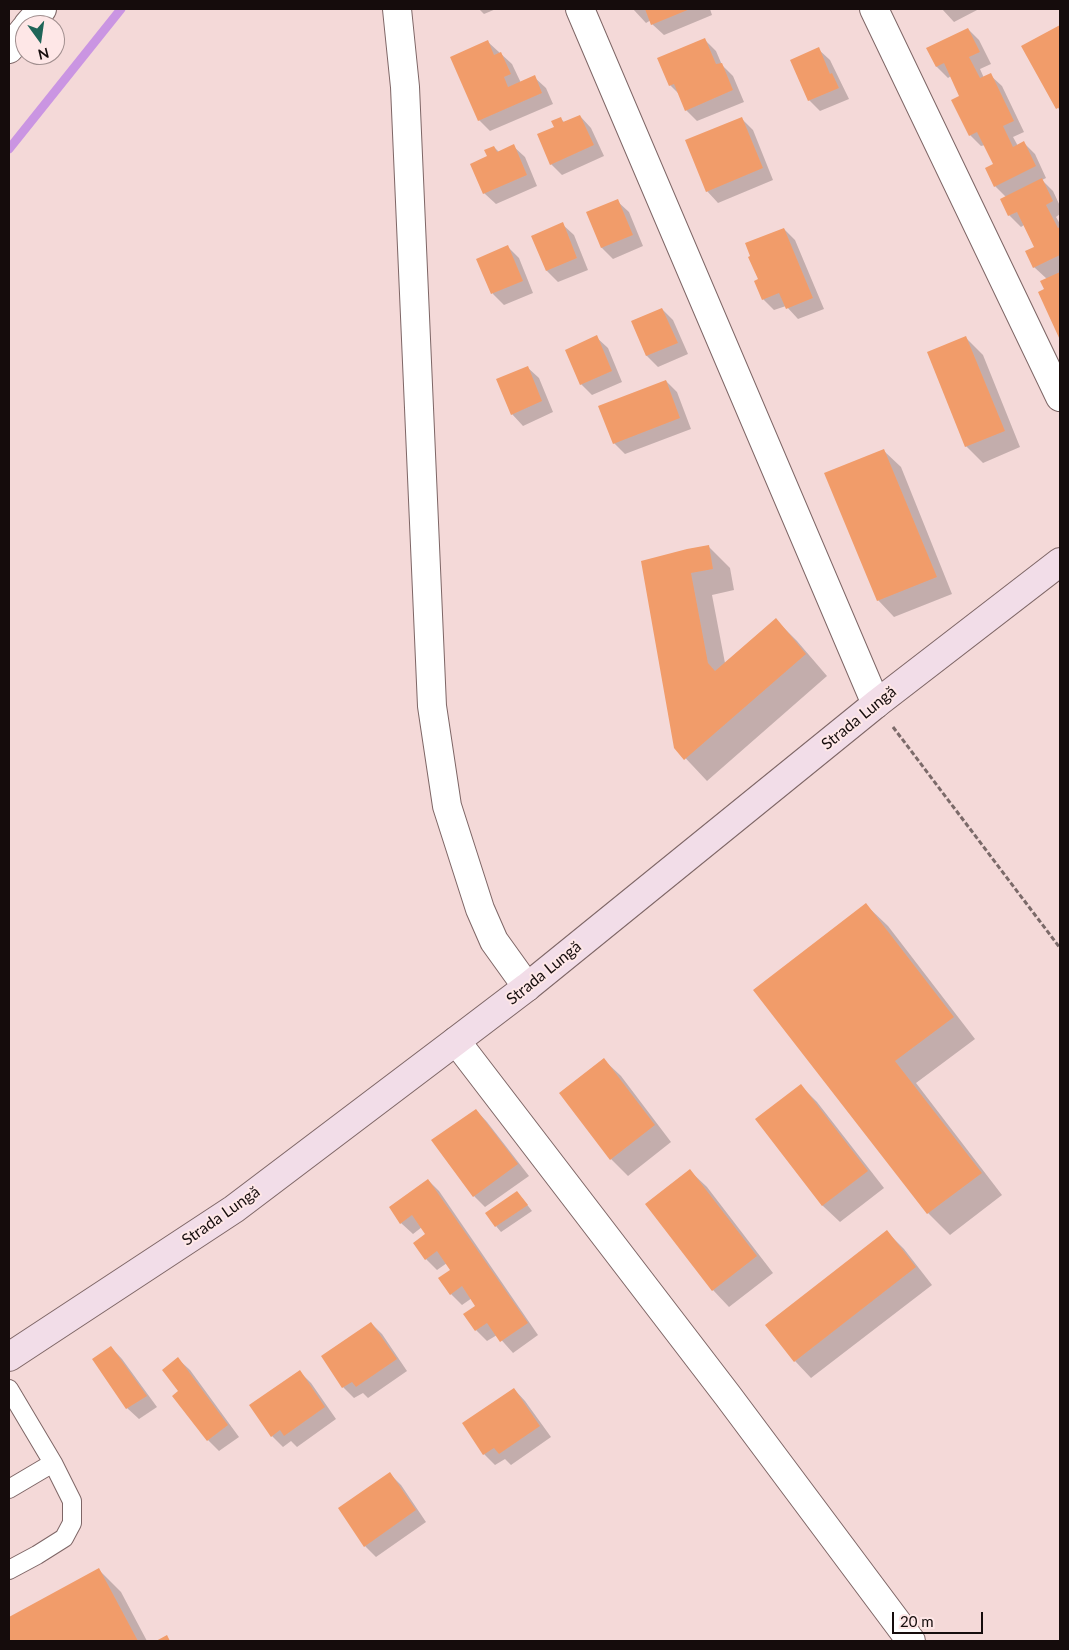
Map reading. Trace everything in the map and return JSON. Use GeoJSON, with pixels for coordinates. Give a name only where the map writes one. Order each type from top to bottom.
{"type":"FeatureCollection","features":[{"type":"Feature","properties":{"kind":"main road","name":"Strada Lungă"},"geometry":{"type":"LineString","coordinates":[[9,1357],[234,1209],[456,1042],[527,987],[876,704],[1060,562]]}},
{"type":"Feature","properties":{"kind":"street"},"geometry":{"type":"LineString","coordinates":[[397,9],[405,87],[432,706],[447,806],[480,909],[494,941],[527,987]]}},
{"type":"Feature","properties":{"kind":"street"},"geometry":{"type":"LineString","coordinates":[[580,9],[876,704]]}},
{"type":"Feature","properties":{"kind":"street"},"geometry":{"type":"LineString","coordinates":[[874,9],[1060,397]]}},
{"type":"Feature","properties":{"kind":"street"},"geometry":{"type":"LineString","coordinates":[[456,1042],[728,1396],[911,1641]]}},
{"type":"Feature","properties":{"kind":"lane"},"geometry":{"type":"LineString","coordinates":[[9,1390],[53,1463],[72,1501],[72,1523],[64,1538],[9,1570]]}},
{"type":"Feature","properties":{"kind":"lane"},"geometry":{"type":"LineString","coordinates":[[9,1489],[53,1463]]}},
{"type":"Feature","properties":{"kind":"path"},"geometry":{"type":"LineString","coordinates":[[876,704],[1060,948]]}},
{"type":"Feature","properties":{"kind":"building"},"geometry":{"type":"Polygon","coordinates":[[[645,9],[690,9],[651,25],[645,9]]]}},
{"type":"Feature","properties":{"kind":"building"},"geometry":{"type":"Polygon","coordinates":[[[1060,25],[1060,107],[1056,109],[1021,46],[1060,25]]]}},
{"type":"Feature","properties":{"kind":"building"},"geometry":{"type":"Polygon","coordinates":[[[968,28],[980,52],[969,57],[980,78],[991,73],[1014,121],[1003,126],[1013,147],[1024,141],[1036,166],[994,187],[985,168],[993,164],[977,132],[969,136],[951,100],[959,96],[944,63],[936,67],[926,48],[968,28]]]}},
{"type":"Feature","properties":{"kind":"building"},"geometry":{"type":"Polygon","coordinates":[[[705,38],[716,64],[722,63],[733,90],[685,111],[674,84],[669,86],[657,58],[705,38]]]}},
{"type":"Feature","properties":{"kind":"building"},"geometry":{"type":"Polygon","coordinates":[[[488,40],[494,55],[501,52],[511,74],[504,77],[508,87],[535,75],[542,93],[478,121],[450,57],[488,40]]]}},
{"type":"Feature","properties":{"kind":"building"},"geometry":{"type":"Polygon","coordinates":[[[819,47],[830,74],[832,73],[839,88],[808,101],[790,60],[819,47]]]}},
{"type":"Feature","properties":{"kind":"building"},"geometry":{"type":"Polygon","coordinates":[[[580,115],[594,145],[550,165],[537,134],[554,127],[551,121],[561,117],[563,122],[580,115]]]}},
{"type":"Feature","properties":{"kind":"building"},"geometry":{"type":"Polygon","coordinates":[[[742,117],[763,168],[706,192],[685,140],[742,117]]]}},
{"type":"Feature","properties":{"kind":"building"},"geometry":{"type":"Polygon","coordinates":[[[514,144],[527,175],[483,194],[470,164],[487,156],[484,150],[494,146],[497,152],[514,144]]]}},
{"type":"Feature","properties":{"kind":"building"},"geometry":{"type":"Polygon","coordinates":[[[1042,178],[1053,201],[1046,205],[1058,228],[1060,227],[1060,255],[1033,268],[1025,251],[1034,247],[1017,212],[1008,216],[1000,199],[1042,178]]]}},
{"type":"Feature","properties":{"kind":"building"},"geometry":{"type":"Polygon","coordinates":[[[618,199],[633,235],[601,248],[586,212],[618,199]]]}},
{"type":"Feature","properties":{"kind":"building"},"geometry":{"type":"Polygon","coordinates":[[[563,222],[577,258],[546,271],[531,236],[563,222]]]}},
{"type":"Feature","properties":{"kind":"building"},"geometry":{"type":"Polygon","coordinates":[[[784,228],[813,298],[786,309],[779,293],[762,300],[754,281],[758,279],[748,257],[750,256],[745,243],[784,228]]]}},
{"type":"Feature","properties":{"kind":"building"},"geometry":{"type":"Polygon","coordinates":[[[508,245],[523,281],[491,294],[476,259],[508,245]]]}},
{"type":"Feature","properties":{"kind":"building"},"geometry":{"type":"Polygon","coordinates":[[[1060,272],[1060,340],[1038,292],[1044,289],[1040,281],[1060,272]]]}},
{"type":"Feature","properties":{"kind":"building"},"geometry":{"type":"Polygon","coordinates":[[[662,308],[678,343],[646,356],[631,321],[662,308]]]}},
{"type":"Feature","properties":{"kind":"building"},"geometry":{"type":"Polygon","coordinates":[[[597,335],[612,371],[580,385],[565,350],[597,335]]]}},
{"type":"Feature","properties":{"kind":"building"},"geometry":{"type":"Polygon","coordinates":[[[966,336],[1005,431],[965,447],[927,352],[966,336]]]}},
{"type":"Feature","properties":{"kind":"building"},"geometry":{"type":"Polygon","coordinates":[[[528,366],[542,401],[511,415],[496,379],[528,366]]]}},
{"type":"Feature","properties":{"kind":"building"},"geometry":{"type":"Polygon","coordinates":[[[666,380],[680,418],[613,444],[598,406],[666,380]]]}},
{"type":"Feature","properties":{"kind":"building"},"geometry":{"type":"Polygon","coordinates":[[[884,449],[937,577],[877,601],[824,473],[884,449]]]}},
{"type":"Feature","properties":{"kind":"building"},"geometry":{"type":"Polygon","coordinates":[[[709,545],[713,569],[691,573],[708,663],[715,671],[776,618],[806,654],[684,760],[674,748],[641,561],[709,545]]]}},
{"type":"Feature","properties":{"kind":"building"},"geometry":{"type":"Polygon","coordinates":[[[866,903],[954,1017],[895,1061],[982,1173],[927,1214],[753,990],[866,903]]]}},
{"type":"Feature","properties":{"kind":"building"},"geometry":{"type":"Polygon","coordinates":[[[604,1058],[655,1125],[610,1160],[559,1093],[604,1058]]]}},
{"type":"Feature","properties":{"kind":"building"},"geometry":{"type":"Polygon","coordinates":[[[801,1084],[868,1171],[822,1206],[755,1119],[801,1084]]]}},
{"type":"Feature","properties":{"kind":"building"},"geometry":{"type":"Polygon","coordinates":[[[476,1109],[518,1164],[473,1197],[431,1140],[476,1109]]]}},
{"type":"Feature","properties":{"kind":"building"},"geometry":{"type":"Polygon","coordinates":[[[690,1169],[757,1256],[712,1291],[645,1204],[690,1169]]]}},
{"type":"Feature","properties":{"kind":"building"},"geometry":{"type":"Polygon","coordinates":[[[428,1179],[528,1323],[500,1342],[487,1323],[475,1331],[463,1314],[475,1306],[462,1286],[450,1295],[438,1278],[450,1270],[437,1251],[425,1260],[413,1243],[425,1234],[412,1215],[400,1224],[389,1207],[428,1179]]]}},
{"type":"Feature","properties":{"kind":"building"},"geometry":{"type":"Polygon","coordinates":[[[517,1191],[528,1205],[495,1227],[485,1213],[517,1191]]]}},
{"type":"Feature","properties":{"kind":"building"},"geometry":{"type":"Polygon","coordinates":[[[887,1230],[916,1267],[794,1362],[765,1325],[887,1230]]]}},
{"type":"Feature","properties":{"kind":"building"},"geometry":{"type":"Polygon","coordinates":[[[371,1322],[397,1359],[356,1387],[352,1382],[342,1388],[321,1356],[371,1322]]]}},
{"type":"Feature","properties":{"kind":"building"},"geometry":{"type":"Polygon","coordinates":[[[111,1346],[147,1396],[126,1409],[92,1359],[111,1346]]]}},
{"type":"Feature","properties":{"kind":"building"},"geometry":{"type":"Polygon","coordinates":[[[178,1357],[228,1425],[207,1441],[172,1396],[178,1391],[162,1370],[178,1357]]]}},
{"type":"Feature","properties":{"kind":"building"},"geometry":{"type":"Polygon","coordinates":[[[300,1370],[325,1407],[284,1436],[280,1430],[271,1437],[249,1405],[300,1370]]]}},
{"type":"Feature","properties":{"kind":"building"},"geometry":{"type":"Polygon","coordinates":[[[514,1388],[540,1426],[499,1454],[494,1448],[483,1455],[462,1423],[514,1388]]]}},
{"type":"Feature","properties":{"kind":"building"},"geometry":{"type":"Polygon","coordinates":[[[390,1472],[416,1510],[364,1547],[338,1508],[390,1472]]]}},
{"type":"Feature","properties":{"kind":"building"},"geometry":{"type":"Polygon","coordinates":[[[99,1568],[138,1641],[9,1641],[9,1617],[99,1568]]]}},
{"type":"Feature","properties":{"kind":"building"},"geometry":{"type":"Polygon","coordinates":[[[167,1635],[170,1641],[156,1641],[167,1635]]]}},
{"type":"Feature","properties":{"kind":"waterway"},"geometry":{"type":"LineString","coordinates":[[9,149],[121,9]]}}]}
